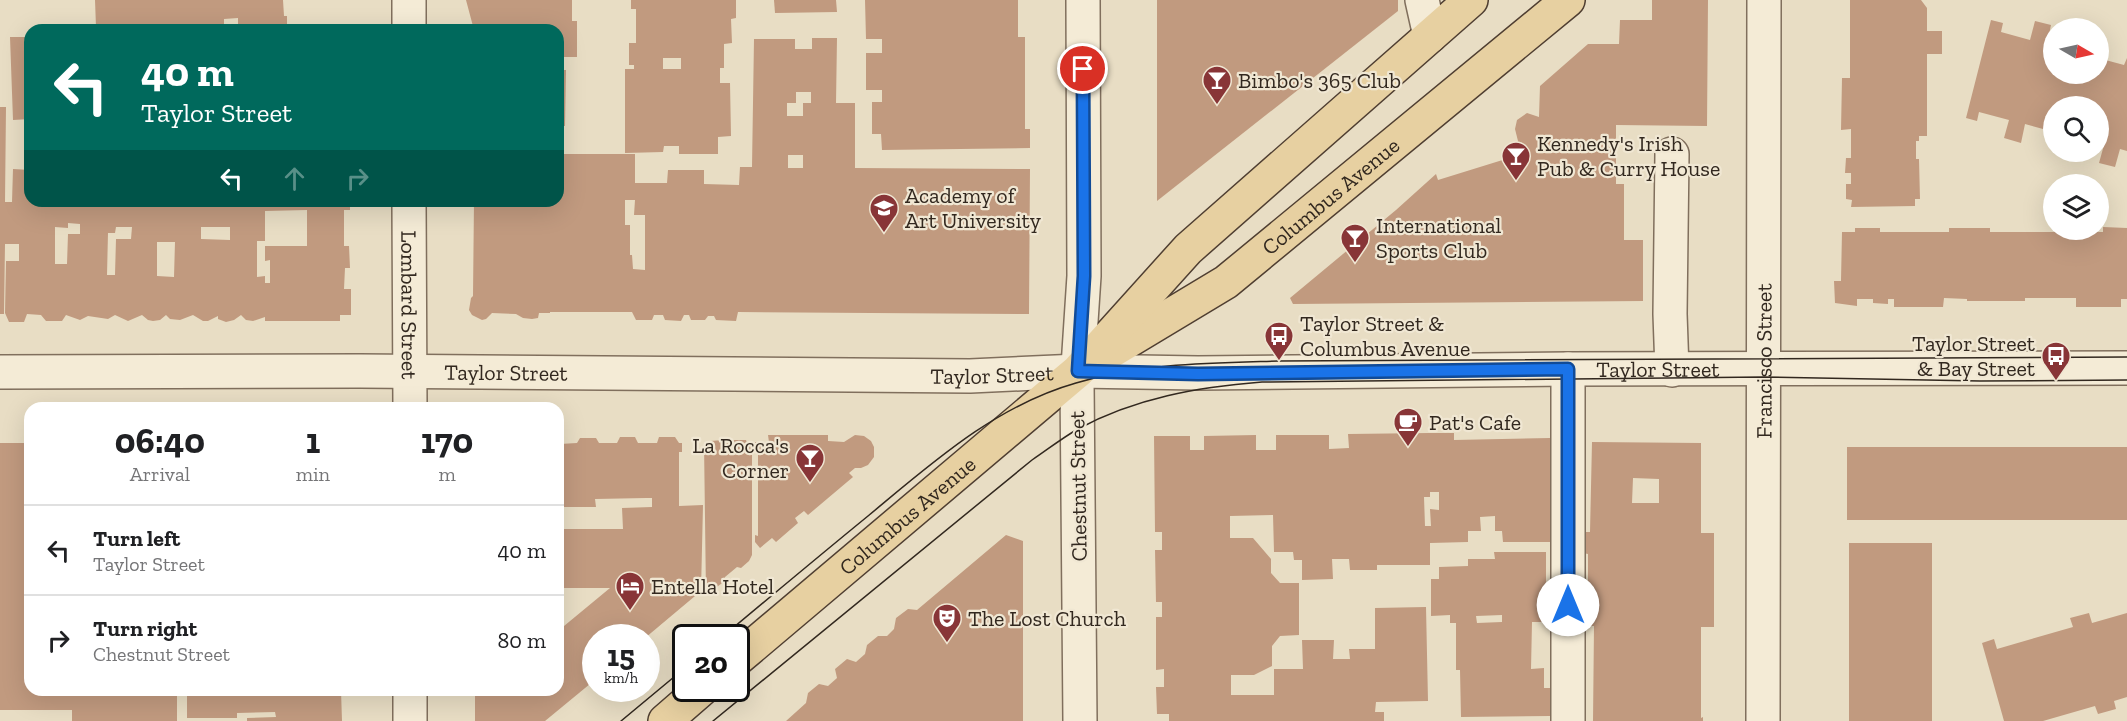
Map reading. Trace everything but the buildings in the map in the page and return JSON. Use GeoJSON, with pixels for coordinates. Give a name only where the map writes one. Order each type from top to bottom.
{"type":"FeatureCollection","features":[{"type":"Feature","properties":{"kind":"main road","name":"Columbus Avenue"},"geometry":{"type":"LineString","coordinates":[[750,648],[1078,371],[1188,249],[1471,0]]}},
{"type":"Feature","properties":{"kind":"main road","name":"Columbus Avenue"},"geometry":{"type":"LineString","coordinates":[[1078,371],[1226,282],[1568,0]]}},
{"type":"Feature","properties":{"kind":"main road"},"geometry":{"type":"LineString","coordinates":[[665,721],[687,702]]}},
{"type":"Feature","properties":{"kind":"street"},"geometry":{"type":"LineString","coordinates":[[409,0],[409,24]]}},
{"type":"Feature","properties":{"kind":"street","name":"Chestnut Street"},"geometry":{"type":"LineString","coordinates":[[1080,721],[1078,371],[1084,276],[1083,0]]}},
{"type":"Feature","properties":{"kind":"street"},"geometry":{"type":"LineString","coordinates":[[1422,0],[1430,36]]}},
{"type":"Feature","properties":{"kind":"street","name":"Francisco Street"},"geometry":{"type":"LineString","coordinates":[[1763,721],[1764,0]]}},
{"type":"Feature","properties":{"kind":"street"},"geometry":{"type":"LineString","coordinates":[[1672,154],[1670,314],[1672,370]]}},
{"type":"Feature","properties":{"kind":"street","name":"Lombard Street"},"geometry":{"type":"LineString","coordinates":[[409,207],[410,402]]}},
{"type":"Feature","properties":{"kind":"street","name":"Taylor Street"},"geometry":{"type":"LineString","coordinates":[[0,372],[969,376],[1078,371],[1198,374],[1568,369],[2127,368]]}},
{"type":"Feature","properties":{"kind":"street"},"geometry":{"type":"LineString","coordinates":[[1568,369],[1568,721]]}},
{"type":"Feature","properties":{"kind":"street"},"geometry":{"type":"LineString","coordinates":[[410,696],[410,721]]}},
{"type":"Feature","properties":{"kind":"tram line"},"geometry":{"type":"LineString","coordinates":[[738,624],[916,476],[991,421],[1046,393],[1101,376],[1126,371],[1177,365],[1279,361],[2127,357]]}},
{"type":"Feature","properties":{"kind":"tram line"},"geometry":{"type":"LineString","coordinates":[[713,721],[1032,460],[1072,433],[1100,418],[1167,396],[1214,387],[1262,382],[1763,377],[1980,381],[2127,380]]}},
{"type":"Feature","properties":{"kind":"tram line"},"geometry":{"type":"LineString","coordinates":[[621,721],[672,679]]}},
{"type":"Feature","properties":{"kind":"place","name":"Bimbo's 365 Club"},"geometry":{"type":"Point","coordinates":[1217,106]}},
{"type":"Feature","properties":{"kind":"place","name":"Kennedy's Irish Pub & Curry House"},"geometry":{"type":"Point","coordinates":[1516,182]}},
{"type":"Feature","properties":{"kind":"place","name":"Academy of Art University"},"geometry":{"type":"Point","coordinates":[884,234]}},
{"type":"Feature","properties":{"kind":"place","name":"International Sports Club"},"geometry":{"type":"Point","coordinates":[1355,264]}},
{"type":"Feature","properties":{"kind":"place","name":"Taylor Street & Columbus Avenue"},"geometry":{"type":"Point","coordinates":[1279,362]}},
{"type":"Feature","properties":{"kind":"place","name":"Taylor Street & Bay Street"},"geometry":{"type":"Point","coordinates":[2056,382]}},
{"type":"Feature","properties":{"kind":"place","name":"Pat's Cafe"},"geometry":{"type":"Point","coordinates":[1408,448]}},
{"type":"Feature","properties":{"kind":"place","name":"La Rocca's Corner"},"geometry":{"type":"Point","coordinates":[810,484]}},
{"type":"Feature","properties":{"kind":"place","name":"Entella Hotel"},"geometry":{"type":"Point","coordinates":[630,612]}},
{"type":"Feature","properties":{"kind":"place","name":"The Lost Church"},"geometry":{"type":"Point","coordinates":[947,644]}},
{"type":"Feature","properties":{"kind":"route"},"geometry":{"type":"LineString","coordinates":[[1083,69],[1084,276],[1078,371],[1131,370],[1198,374],[1568,369],[1568,605]]}}]}
